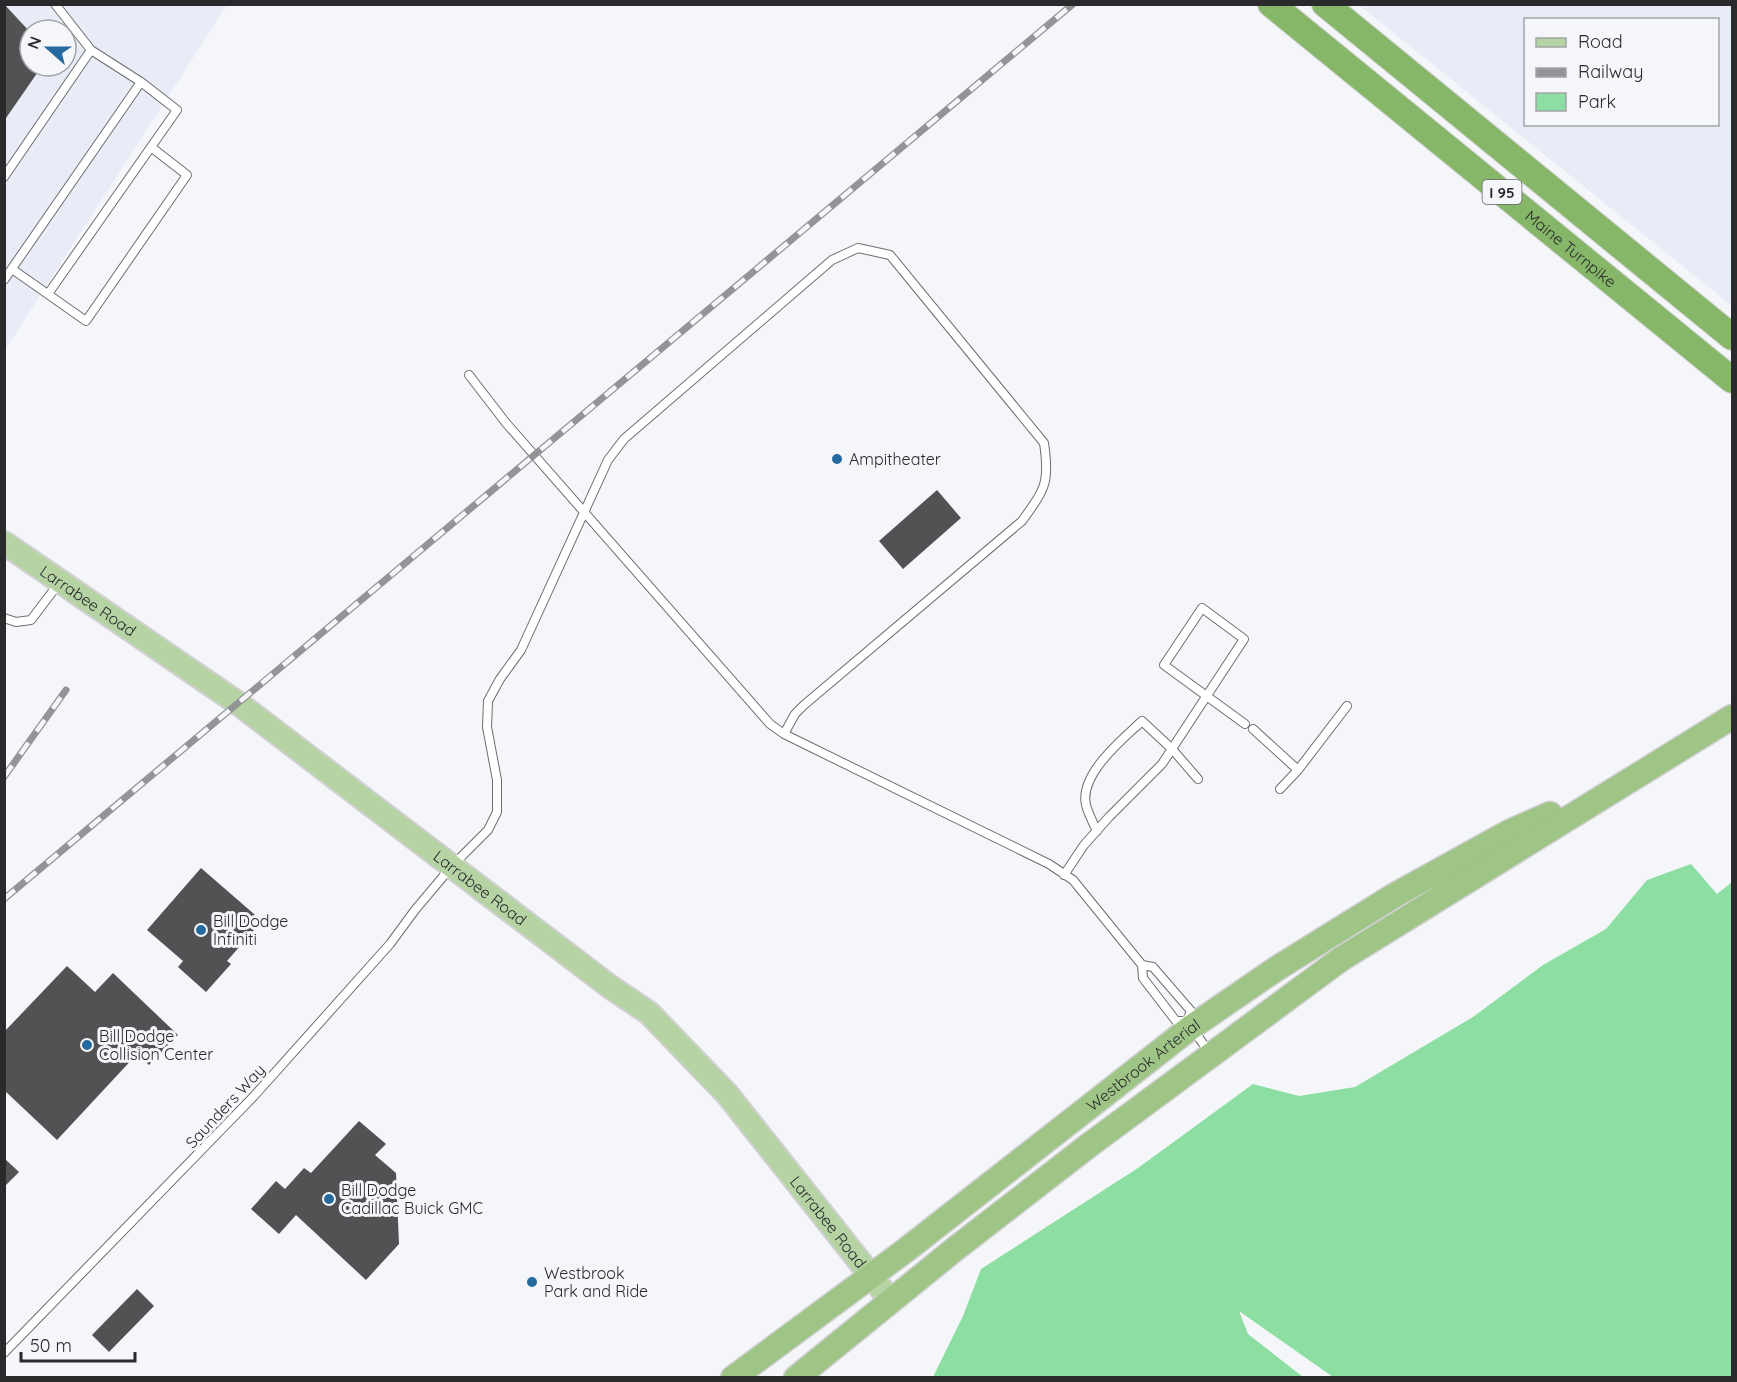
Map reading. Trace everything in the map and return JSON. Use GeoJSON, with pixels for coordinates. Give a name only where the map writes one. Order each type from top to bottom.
{"type":"FeatureCollection","features":[{"type":"Feature","properties":{"kind":"highway","name":"Maine Turnpike"},"geometry":{"type":"LineString","coordinates":[[1270,4],[1732,380]]}},
{"type":"Feature","properties":{"kind":"highway","name":"Maine Turnpike"},"geometry":{"type":"LineString","coordinates":[[1325,4],[1732,337]]}},
{"type":"Feature","properties":{"kind":"highway","name":"Westbrook Arterial"},"geometry":{"type":"LineString","coordinates":[[796,1377],[1088,1146],[1341,959],[1732,717]]}},
{"type":"Feature","properties":{"kind":"highway","name":"Westbrook Arterial"},"geometry":{"type":"LineString","coordinates":[[732,1377],[871,1276],[1188,1025],[1406,890],[1509,832],[1545,815],[1587,805]]}},
{"type":"Feature","properties":{"kind":"main road","name":"Larrabee Road"},"geometry":{"type":"LineString","coordinates":[[4,543],[239,704],[649,1014],[727,1094],[891,1301]]}},
{"type":"Feature","properties":{"kind":"lane"},"geometry":{"type":"LineString","coordinates":[[48,294],[177,110],[141,82],[91,50],[55,4]]}},
{"type":"Feature","properties":{"kind":"lane"},"geometry":{"type":"LineString","coordinates":[[4,177],[91,50]]}},
{"type":"Feature","properties":{"kind":"lane"},"geometry":{"type":"LineString","coordinates":[[4,280],[141,82]]}},
{"type":"Feature","properties":{"kind":"lane"},"geometry":{"type":"LineString","coordinates":[[12,269],[86,321],[187,175],[151,147]]}},
{"type":"Feature","properties":{"kind":"lane","name":"Saunders Way"},"geometry":{"type":"LineString","coordinates":[[5,1352],[254,1096],[390,944],[452,866],[488,830],[497,812],[497,780],[487,727],[488,701],[500,679],[521,651],[608,460],[624,439],[831,260],[858,248],[890,255],[1044,443],[1048,470],[1041,494],[1022,521],[804,705],[795,714],[784,734]]}},
{"type":"Feature","properties":{"kind":"lane"},"geometry":{"type":"LineString","coordinates":[[469,375],[506,423],[770,724],[784,734],[1048,864],[1073,880],[1142,965],[1143,978],[1176,1021],[1188,1025],[1212,1054]]}},
{"type":"Feature","properties":{"kind":"lane"},"geometry":{"type":"LineString","coordinates":[[4,618],[16,622],[31,620],[60,582]]}},
{"type":"Feature","properties":{"kind":"lane"},"geometry":{"type":"LineString","coordinates":[[1064,875],[1097,831],[1162,764],[1207,696],[1244,639],[1202,608],[1164,665],[1207,696],[1245,724]]}},
{"type":"Feature","properties":{"kind":"lane"},"geometry":{"type":"LineString","coordinates":[[1280,789],[1298,770],[1347,706]]}},
{"type":"Feature","properties":{"kind":"lane"},"geometry":{"type":"LineString","coordinates":[[1097,831],[1085,803],[1088,783],[1103,759],[1142,721],[1172,749],[1198,779]]}},
{"type":"Feature","properties":{"kind":"lane"},"geometry":{"type":"LineString","coordinates":[[1252,729],[1298,770]]}},
{"type":"Feature","properties":{"kind":"lane"},"geometry":{"type":"LineString","coordinates":[[1142,965],[1154,968],[1191,1011],[1188,1025]]}},
{"type":"Feature","properties":{"kind":"shaded area"},"geometry":{"type":"Polygon","coordinates":[[[5,5],[227,5],[5,350],[5,5]]]}},
{"type":"Feature","properties":{"kind":"shaded area"},"geometry":{"type":"Polygon","coordinates":[[[1359,5],[1732,5],[1732,306],[1359,5]]]}},
{"type":"Feature","properties":{"kind":"green space"},"geometry":{"type":"Polygon","coordinates":[[[1691,864],[1717,894],[1732,882],[1732,1377],[1333,1377],[1239,1311],[1248,1334],[1303,1377],[933,1377],[963,1316],[981,1269],[1138,1168],[1253,1084],[1299,1096],[1355,1087],[1473,1017],[1543,965],[1606,929],[1647,880],[1691,864]]]}},
{"type":"Feature","properties":{"kind":"building"},"geometry":{"type":"Polygon","coordinates":[[[4,4],[18,19],[18,78],[34,78],[4,121],[4,4]]]}},
{"type":"Feature","properties":{"kind":"building"},"geometry":{"type":"Polygon","coordinates":[[[937,490],[961,518],[903,569],[879,541],[937,490]]]}},
{"type":"Feature","properties":{"kind":"building","name":"Bill Dodge Infiniti"},"geometry":{"type":"Polygon","coordinates":[[[201,868],[262,921],[227,961],[231,964],[206,992],[178,967],[183,961],[147,930],[201,868]]]}},
{"type":"Feature","properties":{"kind":"building","name":"Bill Dodge Collision Center"},"geometry":{"type":"Polygon","coordinates":[[[67,966],[95,992],[113,973],[178,1035],[149,1065],[137,1054],[57,1140],[4,1090],[4,1032],[67,966]]]}},
{"type":"Feature","properties":{"kind":"building","name":"Bill Dodge Cadillac Buick GMC"},"geometry":{"type":"Polygon","coordinates":[[[359,1121],[386,1144],[375,1155],[396,1173],[399,1244],[366,1280],[296,1215],[279,1234],[251,1209],[276,1181],[285,1189],[304,1168],[311,1173],[359,1121]]]}},
{"type":"Feature","properties":{"kind":"building"},"geometry":{"type":"Polygon","coordinates":[[[4,1158],[19,1172],[4,1187],[4,1158]]]}},
{"type":"Feature","properties":{"kind":"building"},"geometry":{"type":"Polygon","coordinates":[[[137,1289],[154,1306],[109,1352],[92,1335],[137,1289]]]}},
{"type":"Feature","properties":{"kind":"railway"},"geometry":{"type":"LineString","coordinates":[[4,899],[1073,4]]}},
{"type":"Feature","properties":{"kind":"railway"},"geometry":{"type":"LineString","coordinates":[[4,777],[66,690]]}},
{"type":"Feature","properties":{"kind":"place","name":"Ampitheater"},"geometry":{"type":"Point","coordinates":[837,459]}},
{"type":"Feature","properties":{"kind":"place","name":"Bill Dodge Infiniti"},"geometry":{"type":"Point","coordinates":[201,930]}},
{"type":"Feature","properties":{"kind":"place","name":"Bill Dodge Collision Center"},"geometry":{"type":"Point","coordinates":[87,1045]}},
{"type":"Feature","properties":{"kind":"place","name":"Bill Dodge Cadillac Buick GMC"},"geometry":{"type":"Point","coordinates":[329,1199]}},
{"type":"Feature","properties":{"kind":"place","name":"Westbrook Park and Ride"},"geometry":{"type":"Point","coordinates":[532,1282]}}]}
